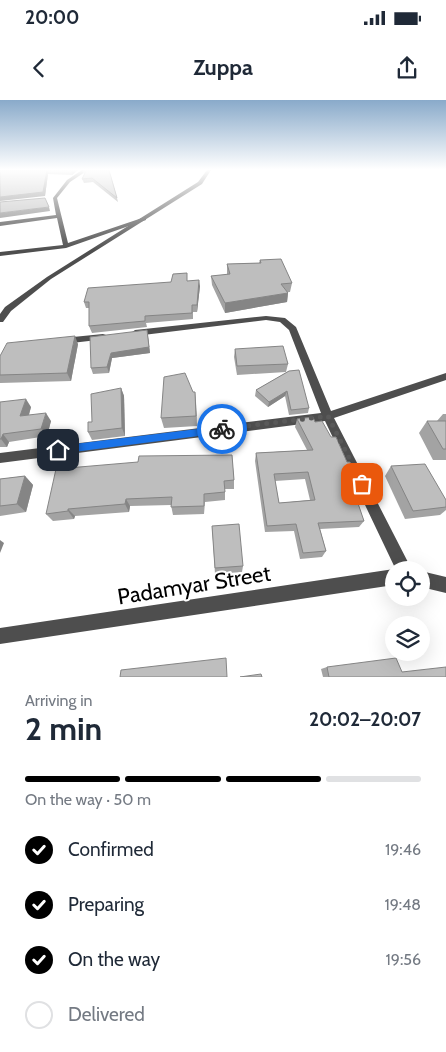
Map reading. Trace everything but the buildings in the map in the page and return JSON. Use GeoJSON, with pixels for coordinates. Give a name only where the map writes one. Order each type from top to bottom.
{"type":"FeatureCollection","features":[{"type":"Feature","properties":{"kind":"street"},"geometry":{"type":"LineString","coordinates":[[0,320],[8,309],[49,278],[178,197]]}},
{"type":"Feature","properties":{"kind":"street"},"geometry":{"type":"LineString","coordinates":[[46,199],[55,198],[66,246]]}},
{"type":"Feature","properties":{"kind":"street"},"geometry":{"type":"LineString","coordinates":[[0,224],[60,216]]}},
{"type":"Feature","properties":{"kind":"street"},"geometry":{"type":"LineString","coordinates":[[0,254],[66,246],[144,219]]}},
{"type":"Feature","properties":{"kind":"street"},"geometry":{"type":"LineString","coordinates":[[128,334],[266,318],[282,320],[293,329],[328,416],[400,561]]}},
{"type":"Feature","properties":{"kind":"street"},"geometry":{"type":"LineString","coordinates":[[49,343],[108,336]]}},
{"type":"Feature","properties":{"kind":"street"},"geometry":{"type":"LineString","coordinates":[[0,458],[328,416],[446,376]]}},
{"type":"Feature","properties":{"kind":"street","name":"Padamyar Street"},"geometry":{"type":"LineString","coordinates":[[0,636],[385,578]]}},
{"type":"Feature","properties":{"kind":"street"},"geometry":{"type":"LineString","coordinates":[[430,581],[446,585]]}},
{"type":"Feature","properties":{"kind":"way so far"},"geometry":{"type":"LineString","coordinates":[[222,429],[328,416],[362,484]]}},
{"type":"Feature","properties":{"kind":"route"},"geometry":{"type":"LineString","coordinates":[[58,450],[222,429]]}}]}
